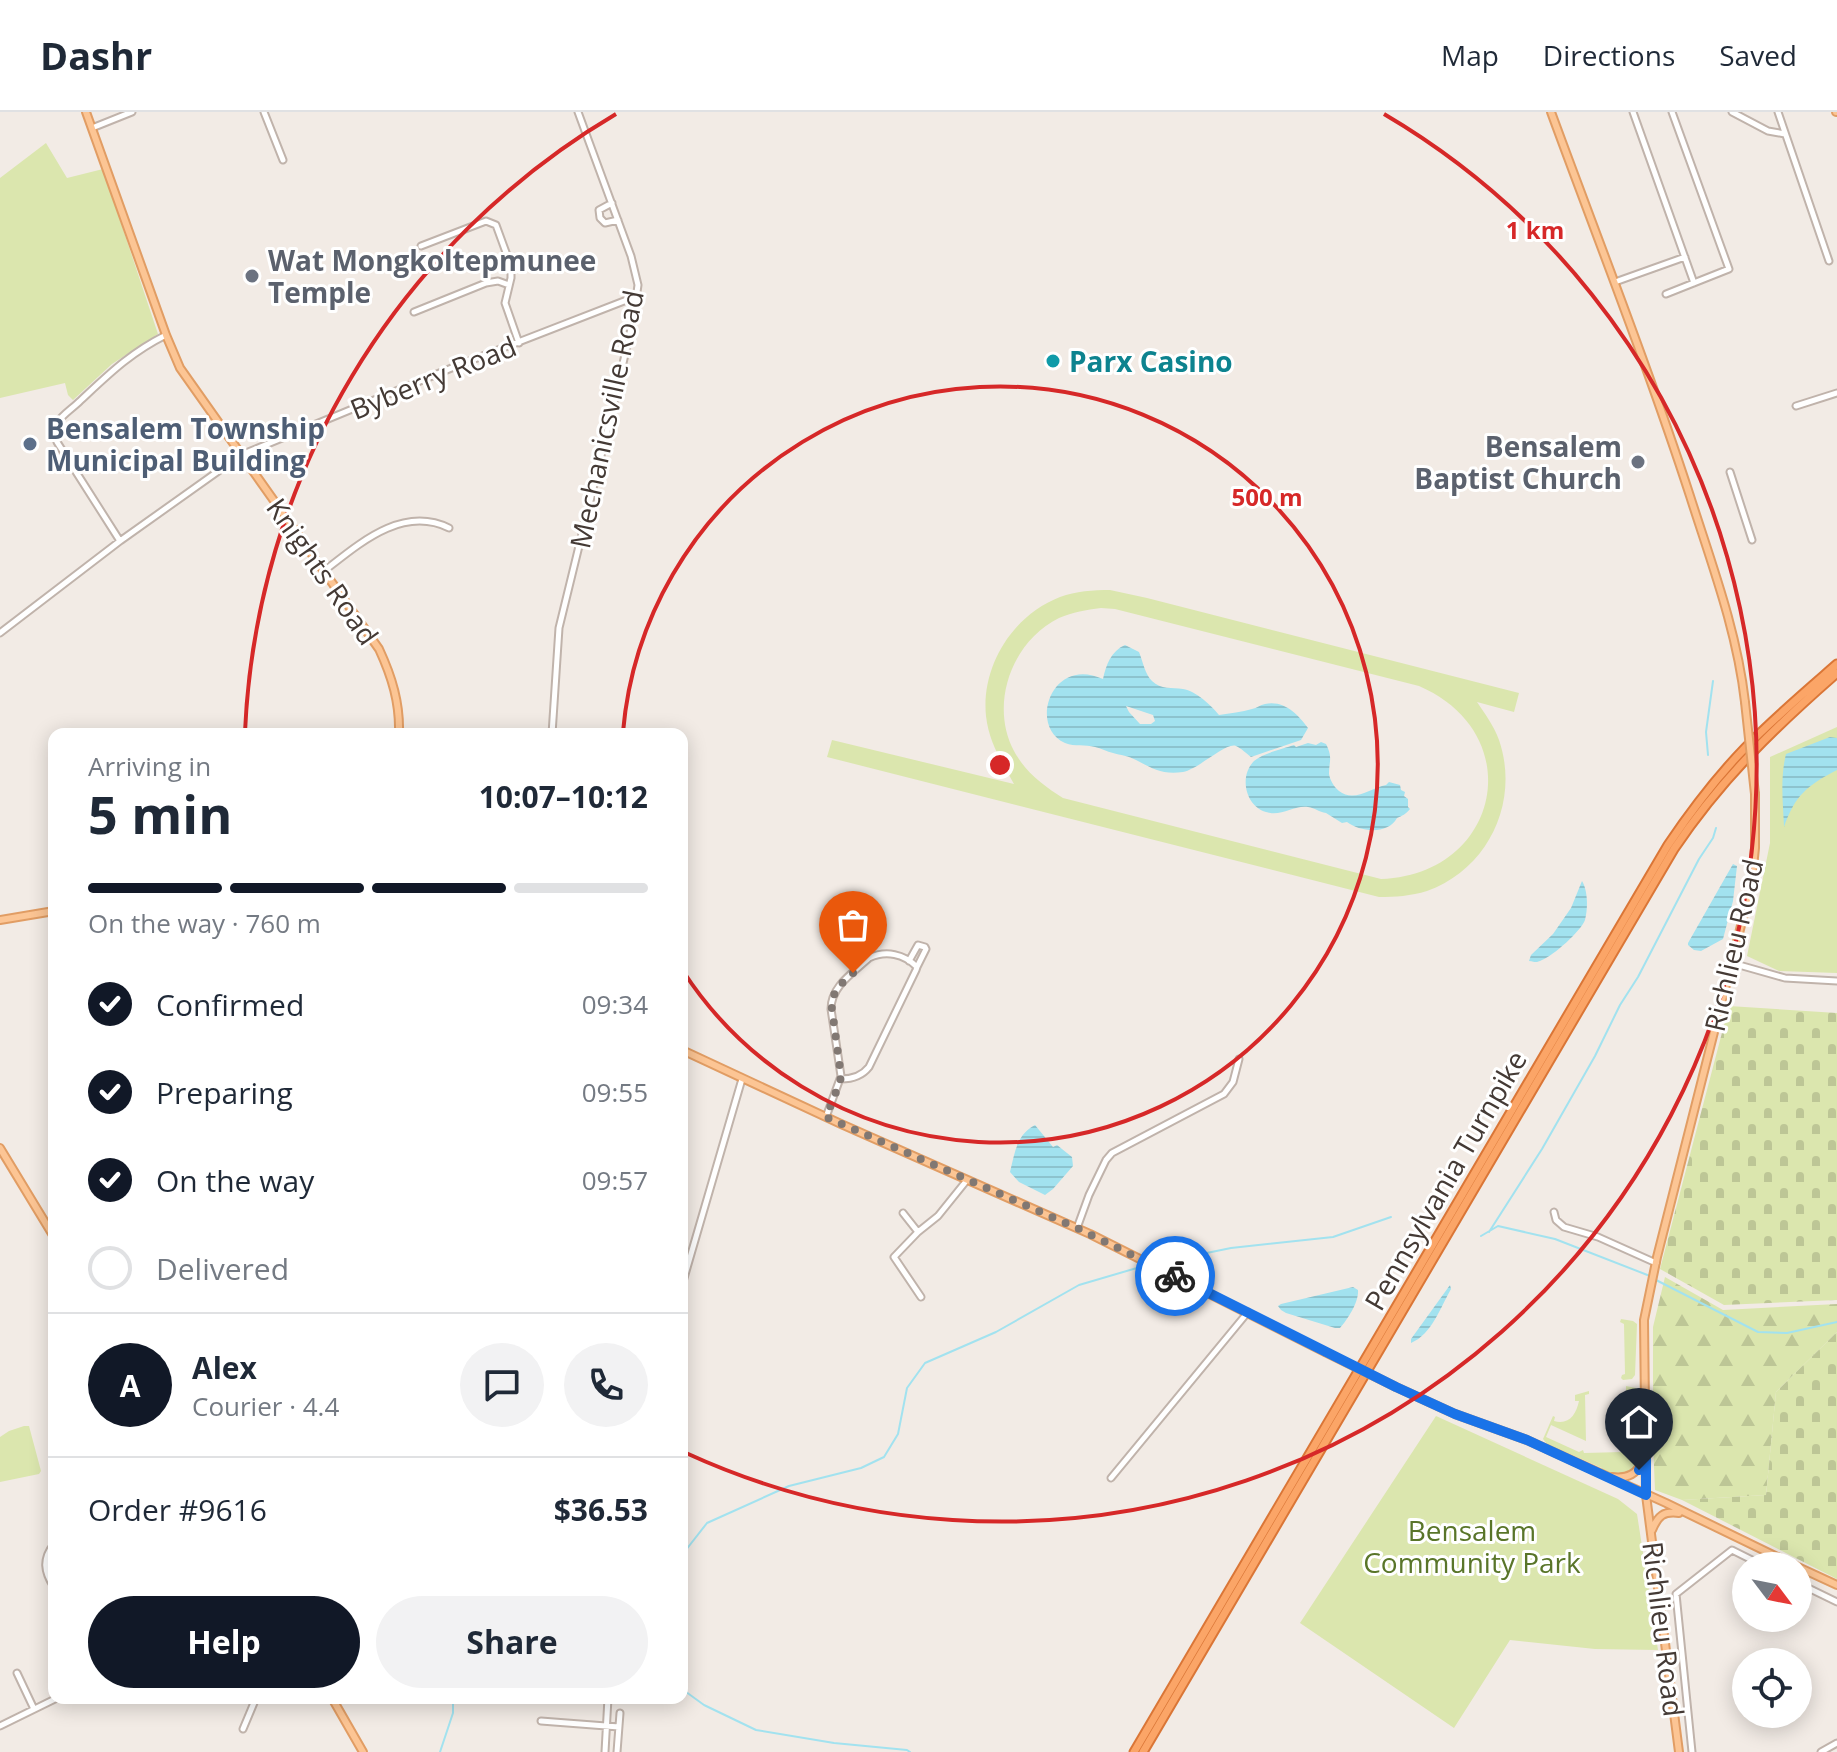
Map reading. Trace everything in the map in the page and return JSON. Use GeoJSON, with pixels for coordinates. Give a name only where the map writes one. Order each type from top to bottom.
{"type":"FeatureCollection","features":[{"type":"Feature","properties":{"kind":"highway","name":"Pennsylvania Turnpike"},"geometry":{"type":"LineString","coordinates":[[1134,1752],[1668,845],[1710,787],[1738,755],[1837,664]]}},
{"type":"Feature","properties":{"kind":"highway","name":"Pennsylvania Turnpike"},"geometry":{"type":"LineString","coordinates":[[1143,1752],[1674,849],[1741,762],[1837,673]]}},
{"type":"Feature","properties":{"kind":"main road","name":"Knights Road"},"geometry":{"type":"LineString","coordinates":[[86,112],[180,368],[379,649],[390,671],[397,696],[399,728]]}},
{"type":"Feature","properties":{"kind":"main road","name":"Richlieu Road"},"geometry":{"type":"LineString","coordinates":[[1551,112],[1673,443],[1730,621],[1738,652],[1755,794],[1754,867],[1644,1320],[1646,1495],[1679,1752]]}},
{"type":"Feature","properties":{"kind":"main road"},"geometry":{"type":"LineString","coordinates":[[0,920],[48,912]]}},
{"type":"Feature","properties":{"kind":"main road"},"geometry":{"type":"LineString","coordinates":[[688,1053],[1077,1228],[1396,1387],[1455,1414],[1527,1440],[1768,1552]]}},
{"type":"Feature","properties":{"kind":"main road"},"geometry":{"type":"LineString","coordinates":[[0,1148],[48,1227]]}},
{"type":"Feature","properties":{"kind":"main road"},"geometry":{"type":"LineString","coordinates":[[1605,1476],[1629,1477],[1639,1470],[1646,1456]]}},
{"type":"Feature","properties":{"kind":"main road"},"geometry":{"type":"LineString","coordinates":[[1652,1530],[1663,1514],[1688,1514]]}},
{"type":"Feature","properties":{"kind":"main road"},"geometry":{"type":"LineString","coordinates":[[1812,1573],[1837,1585]]}},
{"type":"Feature","properties":{"kind":"main road"},"geometry":{"type":"LineString","coordinates":[[335,1704],[363,1752]]}},
{"type":"Feature","properties":{"kind":"street"},"geometry":{"type":"LineString","coordinates":[[92,128],[132,112]]}},
{"type":"Feature","properties":{"kind":"street"},"geometry":{"type":"LineString","coordinates":[[264,112],[283,160]]}},
{"type":"Feature","properties":{"kind":"street","name":"Mechanicsville Road"},"geometry":{"type":"LineString","coordinates":[[552,728],[559,628],[598,470],[638,285],[618,220],[578,112]]}},
{"type":"Feature","properties":{"kind":"street"},"geometry":{"type":"LineString","coordinates":[[1633,112],[1694,283]]}},
{"type":"Feature","properties":{"kind":"street"},"geometry":{"type":"LineString","coordinates":[[1666,294],[1729,269],[1672,112]]}},
{"type":"Feature","properties":{"kind":"street"},"geometry":{"type":"LineString","coordinates":[[1732,112],[1768,131],[1785,134]]}},
{"type":"Feature","properties":{"kind":"street"},"geometry":{"type":"LineString","coordinates":[[1778,112],[1829,261]]}},
{"type":"Feature","properties":{"kind":"street"},"geometry":{"type":"LineString","coordinates":[[612,203],[599,210],[600,218],[605,223],[618,220]]}},
{"type":"Feature","properties":{"kind":"street"},"geometry":{"type":"LineString","coordinates":[[421,246],[486,221],[493,223],[499,230],[511,266],[505,303],[519,343]]}},
{"type":"Feature","properties":{"kind":"street"},"geometry":{"type":"LineString","coordinates":[[1615,282],[1685,257]]}},
{"type":"Feature","properties":{"kind":"street"},"geometry":{"type":"LineString","coordinates":[[414,312],[486,283],[498,281],[509,285]]}},
{"type":"Feature","properties":{"kind":"street","name":"Byberry Road"},"geometry":{"type":"LineString","coordinates":[[0,633],[120,541],[241,455],[637,296]]}},
{"type":"Feature","properties":{"kind":"street"},"geometry":{"type":"LineString","coordinates":[[120,541],[57,442],[56,427],[125,360],[166,335]]}},
{"type":"Feature","properties":{"kind":"street"},"geometry":{"type":"LineString","coordinates":[[1796,406],[1837,393]]}},
{"type":"Feature","properties":{"kind":"street"},"geometry":{"type":"LineString","coordinates":[[1730,472],[1752,540]]}},
{"type":"Feature","properties":{"kind":"street"},"geometry":{"type":"LineString","coordinates":[[324,571],[372,534],[404,522],[437,522],[449,528]]}},
{"type":"Feature","properties":{"kind":"street"},"geometry":{"type":"LineString","coordinates":[[841,1079],[853,1078],[869,1067],[925,947],[918,945],[909,961]]}},
{"type":"Feature","properties":{"kind":"street"},"geometry":{"type":"LineString","coordinates":[[826,1117],[841,1079],[831,1009],[835,991],[872,956],[889,954],[917,967]]}},
{"type":"Feature","properties":{"kind":"street"},"geometry":{"type":"LineString","coordinates":[[1732,963],[1785,978],[1837,981]]}},
{"type":"Feature","properties":{"kind":"street"},"geometry":{"type":"LineString","coordinates":[[1077,1228],[1089,1195],[1109,1156],[1224,1094],[1233,1082],[1239,1059]]}},
{"type":"Feature","properties":{"kind":"street"},"geometry":{"type":"LineString","coordinates":[[688,1264],[742,1079]]}},
{"type":"Feature","properties":{"kind":"street"},"geometry":{"type":"LineString","coordinates":[[921,1297],[894,1257],[938,1216],[967,1180]]}},
{"type":"Feature","properties":{"kind":"street"},"geometry":{"type":"LineString","coordinates":[[1554,1212],[1556,1220],[1564,1227],[1598,1237],[1656,1263]]}},
{"type":"Feature","properties":{"kind":"street"},"geometry":{"type":"LineString","coordinates":[[903,1213],[918,1232]]}},
{"type":"Feature","properties":{"kind":"street"},"geometry":{"type":"LineString","coordinates":[[1111,1478],[1248,1312]]}},
{"type":"Feature","properties":{"kind":"street"},"geometry":{"type":"LineString","coordinates":[[1692,1752],[1676,1594],[1732,1550],[1736,1552]]}},
{"type":"Feature","properties":{"kind":"street"},"geometry":{"type":"LineString","coordinates":[[48,1553],[45,1568],[48,1574]]}},
{"type":"Feature","properties":{"kind":"street"},"geometry":{"type":"LineString","coordinates":[[1812,1590],[1837,1602]]}},
{"type":"Feature","properties":{"kind":"street"},"geometry":{"type":"LineString","coordinates":[[17,1673],[34,1709]]}},
{"type":"Feature","properties":{"kind":"street"},"geometry":{"type":"LineString","coordinates":[[1672,1693],[1685,1692]]}},
{"type":"Feature","properties":{"kind":"street"},"geometry":{"type":"LineString","coordinates":[[0,1726],[48,1702]]}},
{"type":"Feature","properties":{"kind":"street"},"geometry":{"type":"LineString","coordinates":[[243,1729],[253,1704]]}},
{"type":"Feature","properties":{"kind":"street"},"geometry":{"type":"LineString","coordinates":[[605,1752],[608,1704]]}},
{"type":"Feature","properties":{"kind":"street"},"geometry":{"type":"LineString","coordinates":[[617,1752],[620,1713]]}},
{"type":"Feature","properties":{"kind":"street"},"geometry":{"type":"LineString","coordinates":[[541,1721],[619,1727]]}},
{"type":"Feature","properties":{"kind":"street"},"geometry":{"type":"LineString","coordinates":[[1821,1752],[1837,1743]]}},
{"type":"Feature","properties":{"kind":"green space"},"geometry":{"type":"Polygon","coordinates":[[[46,143],[67,178],[103,169],[158,334],[112,364],[73,400],[65,383],[0,398],[0,178],[46,143]]]}},
{"type":"Feature","properties":{"kind":"green space"},"geometry":{"type":"Polygon","coordinates":[[[1110,590],[1519,693],[1514,712],[1477,702],[1499,740],[1505,786],[1502,809],[1483,850],[1449,881],[1427,891],[1379,897],[827,757],[832,740],[1014,784],[993,744],[986,716],[986,697],[995,661],[1015,629],[1043,605],[1072,593],[1110,590]],[[1115,609],[1074,613],[1043,628],[1018,658],[1005,694],[1007,733],[1014,751],[1036,778],[1063,798],[1381,879],[1421,872],[1453,854],[1475,829],[1486,799],[1487,767],[1477,736],[1454,708],[1419,686],[1115,609]]]}},
{"type":"Feature","properties":{"kind":"green space"},"geometry":{"type":"Polygon","coordinates":[[[1837,727],[1837,973],[1779,971],[1747,956],[1770,843],[1770,757],[1837,727]]]}},
{"type":"Feature","properties":{"kind":"green space"},"geometry":{"type":"Polygon","coordinates":[[[1729,1006],[1837,1013],[1837,1300],[1724,1305],[1660,1269],[1729,1006]]]}},
{"type":"Feature","properties":{"kind":"green space"},"geometry":{"type":"Polygon","coordinates":[[[1665,1277],[1723,1310],[1837,1304],[1837,1332],[1776,1392],[1766,1495],[1682,1500],[1655,1490],[1653,1327],[1665,1277]]]}},
{"type":"Feature","properties":{"kind":"green space"},"geometry":{"type":"Polygon","coordinates":[[[1621,1319],[1637,1324],[1635,1375],[1632,1379],[1623,1380],[1624,1324],[1620,1322],[1621,1319]]]}},
{"type":"Feature","properties":{"kind":"green space"},"geometry":{"type":"Polygon","coordinates":[[[1837,1332],[1837,1579],[1812,1566],[1812,1552],[1784,1552],[1682,1500],[1766,1495],[1776,1392],[1837,1332]]]}},
{"type":"Feature","properties":{"kind":"green space"},"geometry":{"type":"Polygon","coordinates":[[[1626,1386],[1636,1388],[1636,1407],[1639,1407],[1640,1461],[1633,1472],[1617,1475],[1606,1473],[1602,1468],[1547,1444],[1543,1439],[1553,1416],[1554,1421],[1568,1420],[1578,1406],[1575,1395],[1589,1391],[1585,1395],[1586,1441],[1551,1425],[1546,1437],[1584,1453],[1623,1452],[1627,1448],[1626,1416],[1622,1414],[1626,1411],[1626,1386]]]}},
{"type":"Feature","properties":{"kind":"green space","name":"Bensalem Community Park"},"geometry":{"type":"Polygon","coordinates":[[[1436,1416],[1618,1499],[1637,1514],[1658,1650],[1595,1649],[1510,1640],[1454,1728],[1300,1623],[1436,1416]]]}},
{"type":"Feature","properties":{"kind":"green space"},"geometry":{"type":"Polygon","coordinates":[[[29,1426],[41,1471],[0,1482],[0,1437],[29,1426]]]}},
{"type":"Feature","properties":{"kind":"water"},"geometry":{"type":"Polygon","coordinates":[[[1125,645],[1139,652],[1155,684],[1193,692],[1219,715],[1265,704],[1279,704],[1295,714],[1308,728],[1301,740],[1251,757],[1232,746],[1189,770],[1176,773],[1158,770],[1097,748],[1065,743],[1054,735],[1048,723],[1047,709],[1058,684],[1085,674],[1103,679],[1110,659],[1125,645]],[[1126,706],[1140,724],[1151,724],[1155,721],[1153,715],[1126,706]]]}},
{"type":"Feature","properties":{"kind":"water"},"geometry":{"type":"Polygon","coordinates":[[[1830,737],[1837,738],[1837,770],[1804,792],[1784,827],[1782,781],[1786,754],[1830,737]]]}},
{"type":"Feature","properties":{"kind":"water"},"geometry":{"type":"Polygon","coordinates":[[[1321,742],[1328,749],[1330,776],[1339,791],[1357,795],[1389,782],[1400,785],[1410,809],[1387,827],[1374,830],[1342,823],[1310,808],[1272,813],[1253,804],[1246,790],[1246,782],[1249,767],[1254,761],[1294,745],[1316,745],[1321,742]]]}},
{"type":"Feature","properties":{"kind":"water"},"geometry":{"type":"Polygon","coordinates":[[[1733,864],[1737,866],[1733,901],[1723,939],[1701,951],[1694,950],[1688,943],[1733,864]]]}},
{"type":"Feature","properties":{"kind":"water"},"geometry":{"type":"Polygon","coordinates":[[[1582,881],[1587,905],[1582,925],[1553,954],[1538,962],[1529,961],[1571,908],[1582,881]]]}},
{"type":"Feature","properties":{"kind":"water"},"geometry":{"type":"Polygon","coordinates":[[[1035,1125],[1053,1147],[1057,1145],[1072,1157],[1073,1166],[1045,1195],[1019,1182],[1010,1172],[1020,1139],[1035,1125]]]}},
{"type":"Feature","properties":{"kind":"water"},"geometry":{"type":"Polygon","coordinates":[[[1450,1285],[1451,1289],[1430,1327],[1411,1343],[1411,1339],[1450,1285]]]}},
{"type":"Feature","properties":{"kind":"water"},"geometry":{"type":"Polygon","coordinates":[[[1353,1287],[1358,1290],[1357,1300],[1340,1328],[1286,1313],[1278,1306],[1281,1304],[1353,1287]]]}},
{"type":"Feature","properties":{"kind":"waterway"},"geometry":{"type":"LineString","coordinates":[[1708,755],[1706,732],[1713,681]]}},
{"type":"Feature","properties":{"kind":"waterway"},"geometry":{"type":"LineString","coordinates":[[1489,1232],[1542,1149],[1595,1056],[1716,828]]}},
{"type":"Feature","properties":{"kind":"waterway"},"geometry":{"type":"LineString","coordinates":[[1153,1264],[1231,1248],[1333,1237],[1391,1217]]}},
{"type":"Feature","properties":{"kind":"waterway"},"geometry":{"type":"LineString","coordinates":[[1481,1236],[1498,1226],[1555,1239],[1650,1276]]}},
{"type":"Feature","properties":{"kind":"waterway"},"geometry":{"type":"LineString","coordinates":[[688,1547],[707,1523],[789,1486],[861,1468],[884,1457],[898,1434],[907,1388],[925,1363],[996,1332],[1079,1285],[1147,1265]]}},
{"type":"Feature","properties":{"kind":"waterway"},"geometry":{"type":"LineString","coordinates":[[1656,1280],[1758,1332],[1787,1333],[1837,1322]]}},
{"type":"Feature","properties":{"kind":"waterway"},"geometry":{"type":"LineString","coordinates":[[688,1693],[704,1705],[756,1730],[910,1752]]}},
{"type":"Feature","properties":{"kind":"waterway"},"geometry":{"type":"LineString","coordinates":[[440,1752],[453,1704]]}},
{"type":"Feature","properties":{"kind":"way so far"},"geometry":{"type":"LineString","coordinates":[[853,973],[837,988],[831,1002],[841,1076],[826,1117],[1077,1228],[1175,1276]]}},
{"type":"Feature","properties":{"kind":"place","name":"Wat Mongkoltepmunee Temple"},"geometry":{"type":"Point","coordinates":[252,276]}},
{"type":"Feature","properties":{"kind":"place","name":"Parx Casino"},"geometry":{"type":"Point","coordinates":[1053,361]}},
{"type":"Feature","properties":{"kind":"place","name":"Bensalem Township Municipal Building"},"geometry":{"type":"Point","coordinates":[30,444]}},
{"type":"Feature","properties":{"kind":"place","name":"Bensalem Baptist Church"},"geometry":{"type":"Point","coordinates":[1638,462]}},
{"type":"Feature","properties":{"kind":"route"},"geometry":{"type":"LineString","coordinates":[[1175,1276],[1396,1387],[1455,1414],[1527,1440],[1646,1495],[1646,1456],[1639,1470]]}}]}
